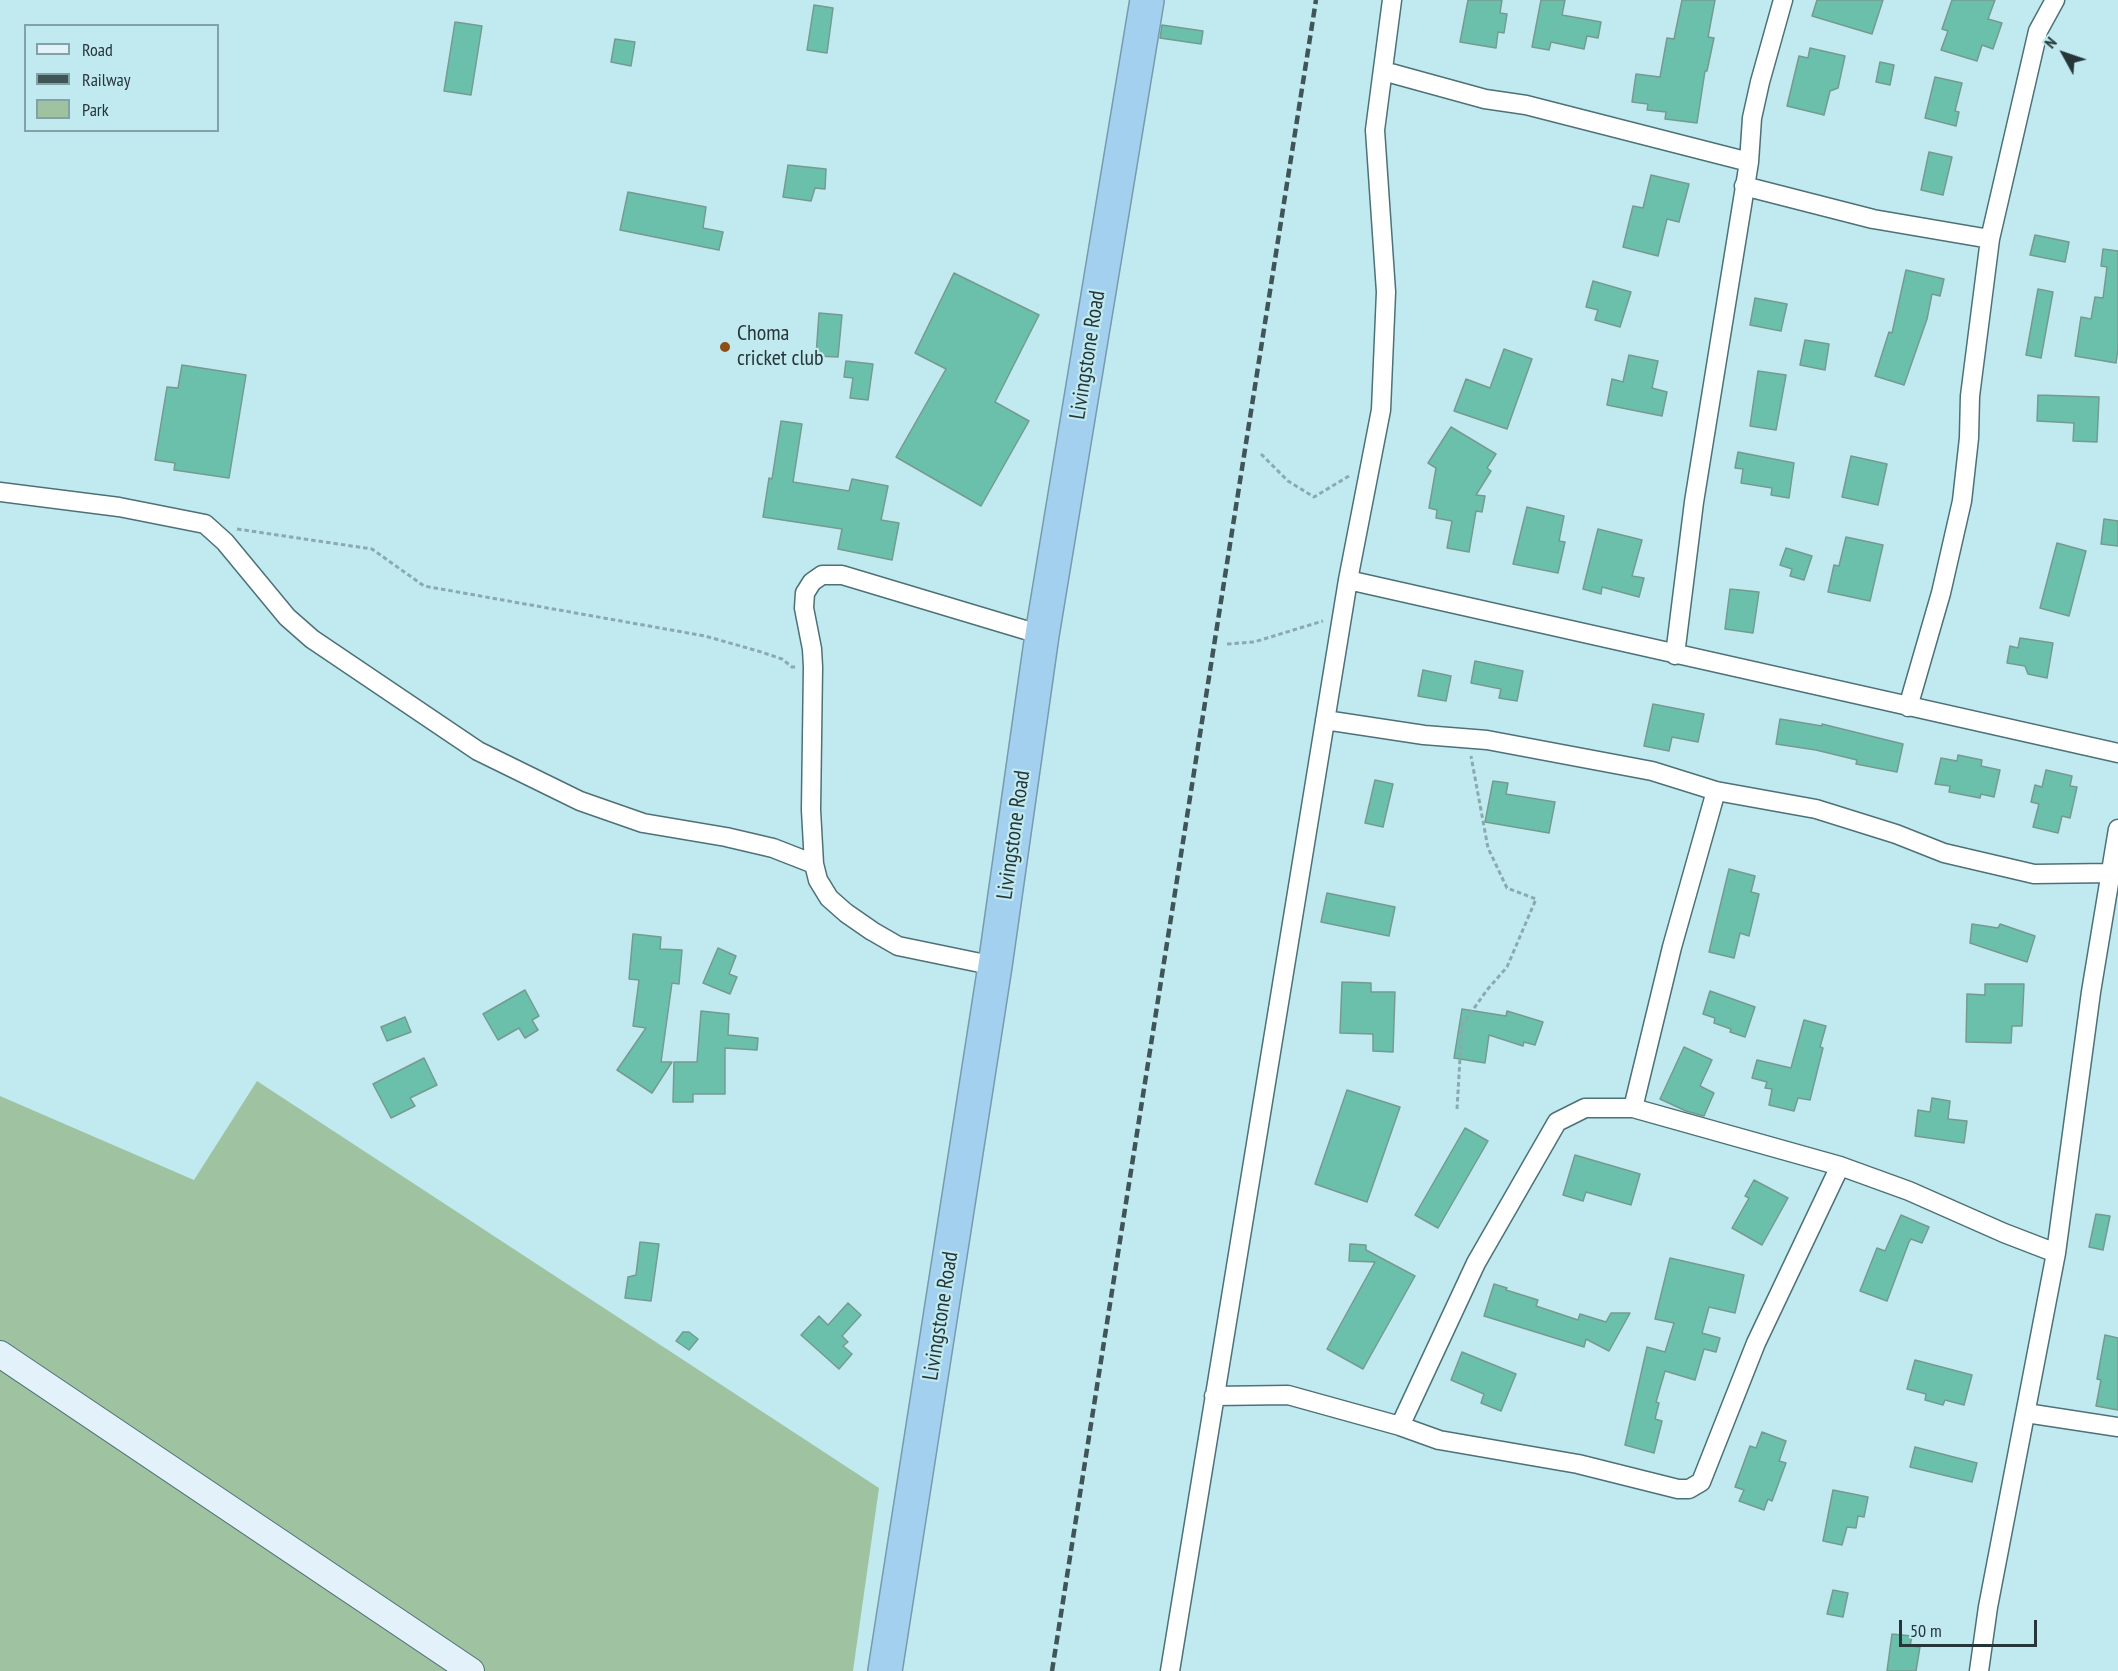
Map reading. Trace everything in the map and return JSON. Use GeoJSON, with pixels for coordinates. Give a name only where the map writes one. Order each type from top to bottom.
{"type":"FeatureCollection","features":[{"type":"Feature","properties":{"kind":"highway","name":"Livingstone Road"},"geometry":{"type":"LineString","coordinates":[[885,1671],[995,966],[1042,635],[1147,0]]}},
{"type":"Feature","properties":{"kind":"main road"},"geometry":{"type":"LineString","coordinates":[[0,1354],[471,1671]]}},
{"type":"Feature","properties":{"kind":"street"},"geometry":{"type":"LineString","coordinates":[[1170,1671],[1342,615],[1381,410],[1386,292],[1375,130],[1392,0]]}},
{"type":"Feature","properties":{"kind":"street"},"geometry":{"type":"LineString","coordinates":[[1675,655],[1694,502],[1749,162],[1752,118],[1783,0]]}},
{"type":"Feature","properties":{"kind":"street"},"geometry":{"type":"LineString","coordinates":[[1908,707],[1941,593],[1962,501],[1973,374],[1990,239],[2038,32],[2055,0]]}},
{"type":"Feature","properties":{"kind":"street"},"geometry":{"type":"LineString","coordinates":[[1383,71],[1485,99],[1526,105],[1749,162]]}},
{"type":"Feature","properties":{"kind":"street"},"geometry":{"type":"LineString","coordinates":[[1744,186],[1873,219],[1990,239]]}},
{"type":"Feature","properties":{"kind":"street"},"geometry":{"type":"LineString","coordinates":[[0,492],[119,507],[205,524],[225,542],[287,617],[312,639],[477,751],[580,801],[643,823],[736,839],[773,848],[814,864]]}},
{"type":"Feature","properties":{"kind":"street"},"geometry":{"type":"LineString","coordinates":[[995,966],[898,946],[872,931],[829,898],[818,880],[814,864],[811,810],[813,667],[804,608],[805,593],[812,582],[822,575],[842,574],[1042,635]]}},
{"type":"Feature","properties":{"kind":"street"},"geometry":{"type":"LineString","coordinates":[[1348,580],[2118,753]]}},
{"type":"Feature","properties":{"kind":"street"},"geometry":{"type":"LineString","coordinates":[[1325,720],[1424,735],[1487,740],[1652,771],[1716,791],[1816,809],[1896,834],[1944,854],[2034,874],[2111,873]]}},
{"type":"Feature","properties":{"kind":"street"},"geometry":{"type":"LineString","coordinates":[[1633,1108],[1672,947],[1716,791]]}},
{"type":"Feature","properties":{"kind":"street"},"geometry":{"type":"LineString","coordinates":[[1979,1671],[1988,1607],[2056,1253],[2091,992],[2110,920],[2111,873],[2118,829]]}},
{"type":"Feature","properties":{"kind":"street"},"geometry":{"type":"LineString","coordinates":[[1400,1426],[1476,1263],[1557,1122],[1585,1108],[1633,1108],[1840,1166],[1909,1191],[2056,1253]]}},
{"type":"Feature","properties":{"kind":"street"},"geometry":{"type":"LineString","coordinates":[[1214,1396],[1288,1395],[1400,1426],[1439,1440],[1558,1460],[1678,1489],[1689,1489],[1701,1482],[1756,1343],[1840,1166]]}},
{"type":"Feature","properties":{"kind":"street"},"geometry":{"type":"LineString","coordinates":[[2026,1413],[2118,1427]]}},
{"type":"Feature","properties":{"kind":"path"},"geometry":{"type":"LineString","coordinates":[[1261,454],[1288,481],[1314,497],[1354,473]]}},
{"type":"Feature","properties":{"kind":"path"},"geometry":{"type":"LineString","coordinates":[[205,524],[372,549],[424,586],[705,636],[782,659],[792,667],[813,667]]}},
{"type":"Feature","properties":{"kind":"path"},"geometry":{"type":"LineString","coordinates":[[1227,644],[1254,642],[1342,615]]}},
{"type":"Feature","properties":{"kind":"path"},"geometry":{"type":"LineString","coordinates":[[1457,1109],[1462,1025],[1507,967],[1536,899],[1507,888],[1488,848],[1468,738]]}},
{"type":"Feature","properties":{"kind":"green space"},"geometry":{"type":"Polygon","coordinates":[[[257,1081],[879,1488],[853,1671],[0,1671],[0,1096],[194,1180],[257,1081]]]}},
{"type":"Feature","properties":{"kind":"building"},"geometry":{"type":"Polygon","coordinates":[[[1468,0],[1502,0],[1500,13],[1507,14],[1504,33],[1498,32],[1496,48],[1460,42],[1468,0]]]}},
{"type":"Feature","properties":{"kind":"building"},"geometry":{"type":"Polygon","coordinates":[[[1541,0],[1565,0],[1562,15],[1601,22],[1598,38],[1587,36],[1584,49],[1551,42],[1549,50],[1532,47],[1541,0]]]}},
{"type":"Feature","properties":{"kind":"building"},"geometry":{"type":"Polygon","coordinates":[[[1682,0],[1715,0],[1708,37],[1714,38],[1707,71],[1705,71],[1697,123],[1665,119],[1666,112],[1647,110],[1648,104],[1632,102],[1636,74],[1660,77],[1667,38],[1674,39],[1682,0]]]}},
{"type":"Feature","properties":{"kind":"building"},"geometry":{"type":"Polygon","coordinates":[[[1817,0],[1883,0],[1872,34],[1812,16],[1817,0]]]}},
{"type":"Feature","properties":{"kind":"building"},"geometry":{"type":"Polygon","coordinates":[[[1952,0],[1995,0],[1988,19],[2002,23],[1993,49],[1982,45],[1977,61],[1941,50],[1948,31],[1942,29],[1952,0]]]}},
{"type":"Feature","properties":{"kind":"building"},"geometry":{"type":"Polygon","coordinates":[[[814,5],[833,8],[827,53],[807,50],[814,5]]]}},
{"type":"Feature","properties":{"kind":"building"},"geometry":{"type":"Polygon","coordinates":[[[455,22],[482,26],[471,95],[444,91],[455,22]]]}},
{"type":"Feature","properties":{"kind":"building"},"geometry":{"type":"Polygon","coordinates":[[[1162,25],[1203,31],[1201,44],[1160,38],[1162,25]]]}},
{"type":"Feature","properties":{"kind":"building"},"geometry":{"type":"Polygon","coordinates":[[[615,39],[635,42],[631,66],[611,62],[615,39]]]}},
{"type":"Feature","properties":{"kind":"building"},"geometry":{"type":"Polygon","coordinates":[[[1810,48],[1845,56],[1838,88],[1830,91],[1824,115],[1787,106],[1799,56],[1808,58],[1810,48]]]}},
{"type":"Feature","properties":{"kind":"building"},"geometry":{"type":"Polygon","coordinates":[[[1880,62],[1894,65],[1890,85],[1876,82],[1880,62]]]}},
{"type":"Feature","properties":{"kind":"building"},"geometry":{"type":"Polygon","coordinates":[[[1935,77],[1962,83],[1955,111],[1959,112],[1956,126],[1925,118],[1935,77]]]}},
{"type":"Feature","properties":{"kind":"building"},"geometry":{"type":"Polygon","coordinates":[[[1929,152],[1952,157],[1943,195],[1921,190],[1929,152]]]}},
{"type":"Feature","properties":{"kind":"building"},"geometry":{"type":"Polygon","coordinates":[[[788,165],[826,169],[825,189],[815,188],[811,201],[783,197],[788,165]]]}},
{"type":"Feature","properties":{"kind":"building"},"geometry":{"type":"Polygon","coordinates":[[[1651,175],[1689,184],[1679,222],[1667,219],[1658,256],[1623,247],[1633,206],[1643,208],[1651,175]]]}},
{"type":"Feature","properties":{"kind":"building"},"geometry":{"type":"Polygon","coordinates":[[[628,192],[706,207],[703,228],[723,232],[719,250],[620,230],[628,192]]]}},
{"type":"Feature","properties":{"kind":"building"},"geometry":{"type":"Polygon","coordinates":[[[2035,235],[2069,242],[2065,262],[2030,255],[2035,235]]]}},
{"type":"Feature","properties":{"kind":"building"},"geometry":{"type":"Polygon","coordinates":[[[2103,249],[2118,251],[2116,363],[2075,356],[2081,317],[2091,319],[2095,297],[2103,298],[2107,267],[2101,266],[2103,249]]]}},
{"type":"Feature","properties":{"kind":"building"},"geometry":{"type":"Polygon","coordinates":[[[1906,270],[1944,279],[1940,296],[1932,294],[1927,319],[1904,385],[1875,376],[1889,332],[1892,333],[1906,270]]]}},
{"type":"Feature","properties":{"kind":"building"},"geometry":{"type":"Polygon","coordinates":[[[954,273],[1039,315],[995,402],[1029,421],[981,506],[896,457],[946,369],[915,353],[954,273]]]}},
{"type":"Feature","properties":{"kind":"building"},"geometry":{"type":"Polygon","coordinates":[[[1593,281],[1631,292],[1620,327],[1595,320],[1598,310],[1586,307],[1593,281]]]}},
{"type":"Feature","properties":{"kind":"building"},"geometry":{"type":"Polygon","coordinates":[[[2038,289],[2053,292],[2041,358],[2026,355],[2038,289]]]}},
{"type":"Feature","properties":{"kind":"building"},"geometry":{"type":"Polygon","coordinates":[[[1755,298],[1787,304],[1781,331],[1750,325],[1755,298]]]}},
{"type":"Feature","properties":{"kind":"building"},"geometry":{"type":"Polygon","coordinates":[[[819,313],[842,315],[838,357],[816,356],[819,313]]]}},
{"type":"Feature","properties":{"kind":"building"},"geometry":{"type":"Polygon","coordinates":[[[1805,340],[1829,344],[1825,370],[1800,365],[1805,340]]]}},
{"type":"Feature","properties":{"kind":"building"},"geometry":{"type":"Polygon","coordinates":[[[1504,349],[1532,359],[1507,429],[1454,411],[1466,379],[1490,388],[1504,349]]]}},
{"type":"Feature","properties":{"kind":"building"},"geometry":{"type":"Polygon","coordinates":[[[1629,355],[1658,361],[1652,388],[1667,392],[1662,416],[1607,405],[1612,379],[1623,382],[1629,355]]]}},
{"type":"Feature","properties":{"kind":"building"},"geometry":{"type":"Polygon","coordinates":[[[846,361],[873,364],[868,400],[850,398],[853,378],[844,377],[846,361]]]}},
{"type":"Feature","properties":{"kind":"building"},"geometry":{"type":"Polygon","coordinates":[[[182,365],[246,375],[229,478],[174,470],[175,463],[155,460],[167,387],[178,388],[182,365]]]}},
{"type":"Feature","properties":{"kind":"building"},"geometry":{"type":"Polygon","coordinates":[[[1758,371],[1786,375],[1776,430],[1750,426],[1758,371]]]}},
{"type":"Feature","properties":{"kind":"building"},"geometry":{"type":"Polygon","coordinates":[[[2038,395],[2099,397],[2097,442],[2073,441],[2074,423],[2037,421],[2038,395]]]}},
{"type":"Feature","properties":{"kind":"building"},"geometry":{"type":"Polygon","coordinates":[[[781,421],[802,424],[793,482],[849,491],[852,479],[888,486],[881,520],[899,523],[892,560],[838,549],[842,529],[763,517],[769,478],[772,479],[781,421]]]}},
{"type":"Feature","properties":{"kind":"building"},"geometry":{"type":"Polygon","coordinates":[[[1451,427],[1496,454],[1487,468],[1491,471],[1476,495],[1485,496],[1482,512],[1476,511],[1469,552],[1447,548],[1452,521],[1436,518],[1437,510],[1429,508],[1436,468],[1428,463],[1451,427]]]}},
{"type":"Feature","properties":{"kind":"building"},"geometry":{"type":"Polygon","coordinates":[[[1738,452],[1794,463],[1789,498],[1771,495],[1772,488],[1741,483],[1743,469],[1735,468],[1738,452]]]}},
{"type":"Feature","properties":{"kind":"building"},"geometry":{"type":"Polygon","coordinates":[[[1851,456],[1887,464],[1878,505],[1842,497],[1851,456]]]}},
{"type":"Feature","properties":{"kind":"building"},"geometry":{"type":"Polygon","coordinates":[[[1527,507],[1564,516],[1559,541],[1565,542],[1558,573],[1513,564],[1527,507]]]}},
{"type":"Feature","properties":{"kind":"building"},"geometry":{"type":"Polygon","coordinates":[[[2104,519],[2118,521],[2118,546],[2101,544],[2104,519]]]}},
{"type":"Feature","properties":{"kind":"building"},"geometry":{"type":"Polygon","coordinates":[[[1598,529],[1642,540],[1632,576],[1644,578],[1639,597],[1602,587],[1601,594],[1583,589],[1598,529]]]}},
{"type":"Feature","properties":{"kind":"building"},"geometry":{"type":"Polygon","coordinates":[[[1846,537],[1883,545],[1870,601],[1828,592],[1834,565],[1839,566],[1846,537]]]}},
{"type":"Feature","properties":{"kind":"building"},"geometry":{"type":"Polygon","coordinates":[[[2057,543],[2086,551],[2069,616],[2040,608],[2057,543]]]}},
{"type":"Feature","properties":{"kind":"building"},"geometry":{"type":"Polygon","coordinates":[[[1786,548],[1812,556],[1804,580],[1790,576],[1792,569],[1780,565],[1786,548]]]}},
{"type":"Feature","properties":{"kind":"building"},"geometry":{"type":"Polygon","coordinates":[[[1730,589],[1759,592],[1753,633],[1725,629],[1730,589]]]}},
{"type":"Feature","properties":{"kind":"building"},"geometry":{"type":"Polygon","coordinates":[[[2020,638],[2053,643],[2047,678],[2028,674],[2025,666],[2007,663],[2010,646],[2018,648],[2020,638]]]}},
{"type":"Feature","properties":{"kind":"building"},"geometry":{"type":"Polygon","coordinates":[[[1475,661],[1523,671],[1517,701],[1499,698],[1501,689],[1471,683],[1475,661]]]}},
{"type":"Feature","properties":{"kind":"building"},"geometry":{"type":"Polygon","coordinates":[[[1423,670],[1451,676],[1446,701],[1418,696],[1423,670]]]}},
{"type":"Feature","properties":{"kind":"building"},"geometry":{"type":"Polygon","coordinates":[[[1653,704],[1704,714],[1698,742],[1672,737],[1669,751],[1644,746],[1653,704]]]}},
{"type":"Feature","properties":{"kind":"building"},"geometry":{"type":"Polygon","coordinates":[[[1780,719],[1822,726],[1822,724],[1903,744],[1897,772],[1856,764],[1857,760],[1816,750],[1776,744],[1780,719]]]}},
{"type":"Feature","properties":{"kind":"building"},"geometry":{"type":"Polygon","coordinates":[[[1958,755],[1982,760],[1981,766],[2000,770],[1994,797],[1981,794],[1980,798],[1949,792],[1950,786],[1935,784],[1941,758],[1957,761],[1958,755]]]}},
{"type":"Feature","properties":{"kind":"building"},"geometry":{"type":"Polygon","coordinates":[[[2046,770],[2072,776],[2070,786],[2077,787],[2070,818],[2062,816],[2058,833],[2033,827],[2039,804],[2031,802],[2035,785],[2042,787],[2046,770]]]}},
{"type":"Feature","properties":{"kind":"building"},"geometry":{"type":"Polygon","coordinates":[[[1375,780],[1393,784],[1383,827],[1365,823],[1375,780]]]}},
{"type":"Feature","properties":{"kind":"building"},"geometry":{"type":"Polygon","coordinates":[[[1493,781],[1508,783],[1506,794],[1555,802],[1549,833],[1485,822],[1493,781]]]}},
{"type":"Feature","properties":{"kind":"building"},"geometry":{"type":"Polygon","coordinates":[[[1729,869],[1755,876],[1751,892],[1759,894],[1749,936],[1740,933],[1734,958],[1709,952],[1729,869]]]}},
{"type":"Feature","properties":{"kind":"building"},"geometry":{"type":"Polygon","coordinates":[[[1327,893],[1395,907],[1389,936],[1321,922],[1327,893]]]}},
{"type":"Feature","properties":{"kind":"building"},"geometry":{"type":"Polygon","coordinates":[[[1972,924],[1998,928],[2000,924],[2035,936],[2027,962],[1970,943],[1972,924]]]}},
{"type":"Feature","properties":{"kind":"building"},"geometry":{"type":"Polygon","coordinates":[[[633,934],[661,937],[660,949],[682,950],[679,984],[672,983],[661,1062],[672,1062],[652,1093],[617,1070],[646,1028],[633,1026],[639,980],[629,979],[633,934]]]}},
{"type":"Feature","properties":{"kind":"building"},"geometry":{"type":"Polygon","coordinates":[[[718,948],[736,956],[729,974],[737,977],[730,994],[703,983],[718,948]]]}},
{"type":"Feature","properties":{"kind":"building"},"geometry":{"type":"Polygon","coordinates":[[[1342,982],[1371,983],[1371,992],[1395,992],[1393,1052],[1373,1051],[1373,1034],[1340,1033],[1342,982]]]}},
{"type":"Feature","properties":{"kind":"building"},"geometry":{"type":"Polygon","coordinates":[[[1985,984],[2024,984],[2022,1026],[2012,1026],[2011,1043],[1966,1042],[1967,994],[1985,995],[1985,984]]]}},
{"type":"Feature","properties":{"kind":"building"},"geometry":{"type":"Polygon","coordinates":[[[525,990],[539,1016],[532,1020],[538,1030],[525,1038],[519,1028],[498,1040],[483,1014],[525,990]]]}},
{"type":"Feature","properties":{"kind":"building"},"geometry":{"type":"Polygon","coordinates":[[[1710,991],[1755,1007],[1745,1037],[1730,1032],[1731,1029],[1714,1023],[1715,1018],[1703,1014],[1710,991]]]}},
{"type":"Feature","properties":{"kind":"building"},"geometry":{"type":"Polygon","coordinates":[[[1462,1009],[1506,1016],[1507,1011],[1543,1022],[1535,1045],[1524,1042],[1523,1046],[1489,1035],[1485,1063],[1454,1058],[1462,1009]]]}},
{"type":"Feature","properties":{"kind":"building"},"geometry":{"type":"Polygon","coordinates":[[[701,1011],[729,1014],[728,1035],[758,1038],[757,1050],[725,1048],[725,1094],[693,1094],[693,1102],[673,1102],[674,1062],[697,1062],[701,1011]]]}},
{"type":"Feature","properties":{"kind":"building"},"geometry":{"type":"Polygon","coordinates":[[[405,1017],[411,1032],[387,1041],[381,1027],[405,1017]]]}},
{"type":"Feature","properties":{"kind":"building"},"geometry":{"type":"Polygon","coordinates":[[[1804,1020],[1826,1026],[1810,1100],[1798,1098],[1794,1111],[1769,1105],[1772,1089],[1765,1088],[1767,1082],[1752,1078],[1757,1060],[1791,1068],[1804,1020]]]}},
{"type":"Feature","properties":{"kind":"building"},"geometry":{"type":"Polygon","coordinates":[[[1684,1047],[1712,1060],[1700,1086],[1714,1093],[1704,1116],[1686,1111],[1660,1099],[1684,1047]]]}},
{"type":"Feature","properties":{"kind":"building"},"geometry":{"type":"Polygon","coordinates":[[[424,1058],[437,1085],[410,1098],[415,1106],[391,1118],[373,1084],[424,1058]]]}},
{"type":"Feature","properties":{"kind":"building"},"geometry":{"type":"Polygon","coordinates":[[[1347,1090],[1400,1107],[1367,1202],[1315,1184],[1347,1090]]]}},
{"type":"Feature","properties":{"kind":"building"},"geometry":{"type":"Polygon","coordinates":[[[1932,1098],[1950,1101],[1948,1119],[1967,1121],[1964,1143],[1915,1136],[1918,1110],[1930,1112],[1932,1098]]]}},
{"type":"Feature","properties":{"kind":"building"},"geometry":{"type":"Polygon","coordinates":[[[1465,1128],[1488,1141],[1438,1228],[1415,1215],[1465,1128]]]}},
{"type":"Feature","properties":{"kind":"building"},"geometry":{"type":"Polygon","coordinates":[[[1575,1155],[1640,1174],[1631,1205],[1586,1192],[1583,1201],[1563,1195],[1575,1155]]]}},
{"type":"Feature","properties":{"kind":"building"},"geometry":{"type":"Polygon","coordinates":[[[1754,1180],[1788,1198],[1762,1245],[1732,1228],[1749,1198],[1745,1196],[1754,1180]]]}},
{"type":"Feature","properties":{"kind":"building"},"geometry":{"type":"Polygon","coordinates":[[[2096,1214],[2110,1216],[2103,1250],[2089,1247],[2096,1214]]]}},
{"type":"Feature","properties":{"kind":"building"},"geometry":{"type":"Polygon","coordinates":[[[1901,1215],[1929,1227],[1922,1243],[1911,1239],[1909,1242],[1887,1301],[1860,1291],[1877,1248],[1885,1251],[1901,1215]]]}},
{"type":"Feature","properties":{"kind":"building"},"geometry":{"type":"Polygon","coordinates":[[[640,1242],[659,1244],[651,1301],[625,1298],[628,1277],[636,1275],[640,1242]]]}},
{"type":"Feature","properties":{"kind":"building"},"geometry":{"type":"Polygon","coordinates":[[[1350,1244],[1366,1245],[1366,1250],[1415,1276],[1363,1369],[1327,1349],[1375,1262],[1349,1261],[1350,1244]]]}},
{"type":"Feature","properties":{"kind":"building"},"geometry":{"type":"Polygon","coordinates":[[[1670,1258],[1744,1275],[1735,1313],[1709,1307],[1702,1333],[1720,1338],[1716,1352],[1704,1349],[1695,1380],[1665,1371],[1656,1402],[1659,1403],[1655,1419],[1662,1421],[1654,1453],[1625,1445],[1647,1347],[1665,1352],[1674,1323],[1655,1319],[1670,1258]]]}},
{"type":"Feature","properties":{"kind":"building"},"geometry":{"type":"Polygon","coordinates":[[[1494,1284],[1538,1300],[1536,1306],[1578,1320],[1580,1314],[1606,1322],[1611,1313],[1630,1313],[1609,1351],[1586,1339],[1584,1347],[1484,1316],[1494,1284]]]}},
{"type":"Feature","properties":{"kind":"building"},"geometry":{"type":"Polygon","coordinates":[[[848,1303],[861,1315],[842,1336],[848,1342],[843,1346],[852,1354],[839,1369],[801,1335],[819,1316],[828,1325],[848,1303]]]}},
{"type":"Feature","properties":{"kind":"building"},"geometry":{"type":"Polygon","coordinates":[[[683,1332],[689,1332],[698,1339],[689,1350],[676,1341],[683,1332]]]}},
{"type":"Feature","properties":{"kind":"building"},"geometry":{"type":"Polygon","coordinates":[[[2105,1335],[2118,1338],[2118,1410],[2096,1406],[2101,1380],[2097,1379],[2105,1335]]]}},
{"type":"Feature","properties":{"kind":"building"},"geometry":{"type":"Polygon","coordinates":[[[1462,1352],[1516,1374],[1501,1411],[1481,1403],[1484,1394],[1451,1380],[1462,1352]]]}},
{"type":"Feature","properties":{"kind":"building"},"geometry":{"type":"Polygon","coordinates":[[[1915,1360],[1972,1375],[1964,1405],[1945,1400],[1943,1405],[1925,1400],[1926,1394],[1907,1389],[1915,1360]]]}},
{"type":"Feature","properties":{"kind":"building"},"geometry":{"type":"Polygon","coordinates":[[[1762,1432],[1786,1441],[1779,1461],[1786,1463],[1772,1501],[1768,1499],[1764,1510],[1739,1501],[1744,1490],[1735,1487],[1750,1446],[1756,1448],[1762,1432]]]}},
{"type":"Feature","properties":{"kind":"building"},"geometry":{"type":"Polygon","coordinates":[[[1915,1447],[1977,1463],[1972,1482],[1910,1467],[1915,1447]]]}},
{"type":"Feature","properties":{"kind":"building"},"geometry":{"type":"Polygon","coordinates":[[[1833,1490],[1868,1497],[1864,1517],[1858,1516],[1856,1528],[1847,1527],[1842,1545],[1823,1541],[1833,1490]]]}},
{"type":"Feature","properties":{"kind":"building"},"geometry":{"type":"Polygon","coordinates":[[[1833,1590],[1848,1593],[1843,1617],[1827,1614],[1833,1590]]]}},
{"type":"Feature","properties":{"kind":"building"},"geometry":{"type":"Polygon","coordinates":[[[1892,1634],[1912,1636],[1910,1646],[1920,1647],[1916,1671],[1887,1671],[1892,1634]]]}},
{"type":"Feature","properties":{"kind":"railway"},"geometry":{"type":"LineString","coordinates":[[1052,1671],[1316,0]]}},
{"type":"Feature","properties":{"kind":"place","name":"Choma cricket club"},"geometry":{"type":"Point","coordinates":[725,347]}}]}
